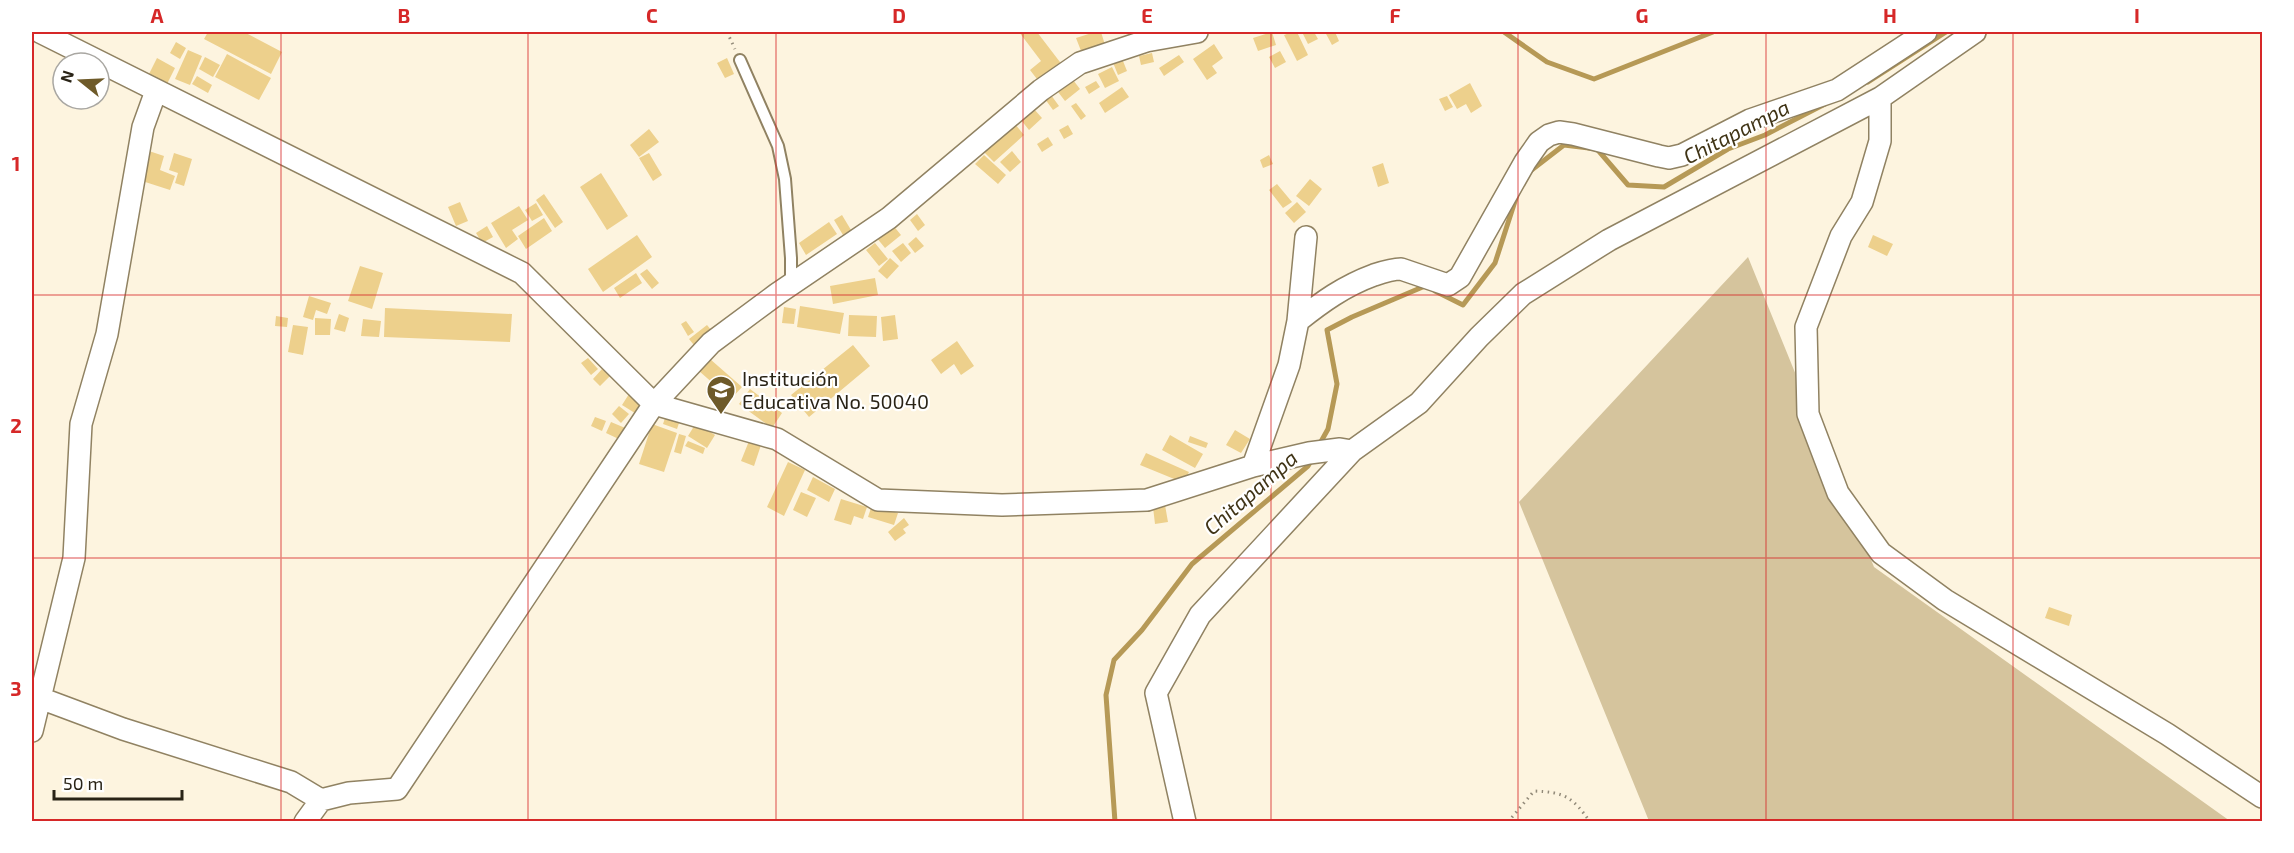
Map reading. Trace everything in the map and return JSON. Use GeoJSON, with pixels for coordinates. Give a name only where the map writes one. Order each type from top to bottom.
{"type":"FeatureCollection","features":[{"type":"Feature","properties":{"kind":"street"},"geometry":{"type":"LineString","coordinates":[[40,32],[522,273],[654,404],[777,439],[878,500],[1002,505],[1147,500],[1253,466],[1309,453],[1346,450]]}},
{"type":"Feature","properties":{"kind":"street"},"geometry":{"type":"LineString","coordinates":[[305,822],[321,800],[349,793],[397,789],[654,404],[711,344],[791,285],[889,218],[1041,90],[1080,63],[1146,41],[1197,32]]}},
{"type":"Feature","properties":{"kind":"street"},"geometry":{"type":"LineString","coordinates":[[1298,321],[1332,294],[1355,282],[1394,268],[1401,268],[1448,285],[1460,278],[1525,162],[1539,142],[1548,135],[1559,132],[1573,134],[1669,158],[1682,155],[1750,120],[1837,90],[1926,32]]}},
{"type":"Feature","properties":{"kind":"street"},"geometry":{"type":"LineString","coordinates":[[1185,822],[1156,693],[1200,615],[1346,450],[1419,403],[1479,337],[1523,294],[1609,240],[1880,98],[1975,32]]}},
{"type":"Feature","properties":{"kind":"street"},"geometry":{"type":"LineString","coordinates":[[32,731],[36,696],[74,558],[81,424],[107,334],[143,127],[156,91]]}},
{"type":"Feature","properties":{"kind":"street"},"geometry":{"type":"LineString","coordinates":[[1880,98],[1880,141],[1862,202],[1841,236],[1806,327],[1808,414],[1838,493],[1881,553],[1945,600],[2167,734],[2262,797]]}},
{"type":"Feature","properties":{"kind":"street"},"geometry":{"type":"LineString","coordinates":[[1253,466],[1289,365],[1298,321],[1306,237]]}},
{"type":"Feature","properties":{"kind":"street"},"geometry":{"type":"LineString","coordinates":[[36,696],[123,729],[291,782],[321,800]]}},
{"type":"Feature","properties":{"kind":"lane"},"geometry":{"type":"LineString","coordinates":[[740,60],[778,146],[785,179],[791,285]]}},
{"type":"Feature","properties":{"kind":"path"},"geometry":{"type":"LineString","coordinates":[[727,32],[740,60]]}},
{"type":"Feature","properties":{"kind":"path"},"geometry":{"type":"LineString","coordinates":[[1508,822],[1534,791],[1545,791],[1557,792],[1577,803],[1590,822]]}},
{"type":"Feature","properties":{"kind":"shaded area"},"geometry":{"type":"Polygon","coordinates":[[[1748,257],[1874,567],[2230,821],[1649,821],[1519,502],[1748,257]]]}},
{"type":"Feature","properties":{"kind":"building"},"geometry":{"type":"Polygon","coordinates":[[[208,32],[244,32],[282,52],[271,74],[204,39],[208,32]]]}},
{"type":"Feature","properties":{"kind":"building"},"geometry":{"type":"Polygon","coordinates":[[[1019,32],[1037,32],[1063,66],[1040,83],[1030,70],[1041,61],[1019,32]]]}},
{"type":"Feature","properties":{"kind":"building"},"geometry":{"type":"Polygon","coordinates":[[[1101,32],[1106,48],[1083,56],[1076,38],[1101,32]]]}},
{"type":"Feature","properties":{"kind":"building"},"geometry":{"type":"Polygon","coordinates":[[[1272,32],[1276,45],[1258,51],[1253,38],[1272,32]]]}},
{"type":"Feature","properties":{"kind":"building"},"geometry":{"type":"Polygon","coordinates":[[[1297,32],[1308,55],[1297,61],[1284,35],[1297,32]]]}},
{"type":"Feature","properties":{"kind":"building"},"geometry":{"type":"Polygon","coordinates":[[[1302,32],[1314,32],[1318,39],[1308,44],[1302,32]]]}},
{"type":"Feature","properties":{"kind":"building"},"geometry":{"type":"Polygon","coordinates":[[[1325,32],[1335,32],[1339,41],[1332,45],[1325,32]]]}},
{"type":"Feature","properties":{"kind":"building"},"geometry":{"type":"Polygon","coordinates":[[[176,42],[186,48],[180,59],[170,53],[176,42]]]}},
{"type":"Feature","properties":{"kind":"building"},"geometry":{"type":"Polygon","coordinates":[[[1214,44],[1223,58],[1212,66],[1217,73],[1207,80],[1193,59],[1214,44]]]}},
{"type":"Feature","properties":{"kind":"building"},"geometry":{"type":"Polygon","coordinates":[[[188,50],[202,56],[190,85],[175,79],[188,50]]]}},
{"type":"Feature","properties":{"kind":"building"},"geometry":{"type":"Polygon","coordinates":[[[1280,51],[1286,62],[1275,68],[1269,57],[1280,51]]]}},
{"type":"Feature","properties":{"kind":"building"},"geometry":{"type":"Polygon","coordinates":[[[1152,53],[1154,62],[1141,65],[1139,56],[1152,53]]]}},
{"type":"Feature","properties":{"kind":"building"},"geometry":{"type":"Polygon","coordinates":[[[227,54],[271,78],[259,100],[215,77],[227,54]]]}},
{"type":"Feature","properties":{"kind":"building"},"geometry":{"type":"Polygon","coordinates":[[[1179,55],[1184,62],[1164,76],[1159,68],[1179,55]]]}},
{"type":"Feature","properties":{"kind":"building"},"geometry":{"type":"Polygon","coordinates":[[[1121,56],[1127,71],[1118,75],[1112,60],[1121,56]]]}},
{"type":"Feature","properties":{"kind":"building"},"geometry":{"type":"Polygon","coordinates":[[[205,57],[220,65],[213,77],[199,69],[205,57]]]}},
{"type":"Feature","properties":{"kind":"building"},"geometry":{"type":"Polygon","coordinates":[[[157,58],[175,68],[165,88],[146,80],[157,58]]]}},
{"type":"Feature","properties":{"kind":"building"},"geometry":{"type":"Polygon","coordinates":[[[727,58],[734,74],[725,78],[717,63],[727,58]]]}},
{"type":"Feature","properties":{"kind":"building"},"geometry":{"type":"Polygon","coordinates":[[[1112,67],[1119,81],[1105,88],[1098,74],[1112,67]]]}},
{"type":"Feature","properties":{"kind":"building"},"geometry":{"type":"Polygon","coordinates":[[[197,76],[212,85],[208,93],[192,84],[197,76]]]}},
{"type":"Feature","properties":{"kind":"building"},"geometry":{"type":"Polygon","coordinates":[[[1070,76],[1080,89],[1065,101],[1055,88],[1070,76]]]}},
{"type":"Feature","properties":{"kind":"building"},"geometry":{"type":"Polygon","coordinates":[[[1096,81],[1100,87],[1089,94],[1085,87],[1096,81]]]}},
{"type":"Feature","properties":{"kind":"building"},"geometry":{"type":"Polygon","coordinates":[[[1470,83],[1482,106],[1471,113],[1466,104],[1457,109],[1449,95],[1470,83]]]}},
{"type":"Feature","properties":{"kind":"building"},"geometry":{"type":"Polygon","coordinates":[[[1122,87],[1129,97],[1105,113],[1099,103],[1122,87]]]}},
{"type":"Feature","properties":{"kind":"building"},"geometry":{"type":"Polygon","coordinates":[[[1051,95],[1059,106],[1053,110],[1045,99],[1051,95]]]}},
{"type":"Feature","properties":{"kind":"building"},"geometry":{"type":"Polygon","coordinates":[[[1447,96],[1453,107],[1445,111],[1439,99],[1447,96]]]}},
{"type":"Feature","properties":{"kind":"building"},"geometry":{"type":"Polygon","coordinates":[[[1076,103],[1086,116],[1081,120],[1071,106],[1076,103]]]}},
{"type":"Feature","properties":{"kind":"building"},"geometry":{"type":"Polygon","coordinates":[[[1034,109],[1042,118],[1029,130],[1021,120],[1034,109]]]}},
{"type":"Feature","properties":{"kind":"building"},"geometry":{"type":"Polygon","coordinates":[[[1015,124],[1024,135],[994,162],[984,152],[1015,124]]]}},
{"type":"Feature","properties":{"kind":"building"},"geometry":{"type":"Polygon","coordinates":[[[1068,125],[1073,134],[1064,139],[1059,130],[1068,125]]]}},
{"type":"Feature","properties":{"kind":"building"},"geometry":{"type":"Polygon","coordinates":[[[649,129],[659,142],[639,157],[630,145],[649,129]]]}},
{"type":"Feature","properties":{"kind":"building"},"geometry":{"type":"Polygon","coordinates":[[[1048,137],[1053,145],[1042,152],[1037,144],[1048,137]]]}},
{"type":"Feature","properties":{"kind":"building"},"geometry":{"type":"Polygon","coordinates":[[[149,151],[164,156],[160,170],[175,176],[170,190],[139,180],[149,151]]]}},
{"type":"Feature","properties":{"kind":"building"},"geometry":{"type":"Polygon","coordinates":[[[1012,151],[1021,162],[1010,172],[1000,162],[1012,151]]]}},
{"type":"Feature","properties":{"kind":"building"},"geometry":{"type":"Polygon","coordinates":[[[174,153],[192,159],[184,186],[175,183],[178,173],[169,170],[174,153]]]}},
{"type":"Feature","properties":{"kind":"building"},"geometry":{"type":"Polygon","coordinates":[[[649,153],[662,175],[653,181],[639,158],[649,153]]]}},
{"type":"Feature","properties":{"kind":"building"},"geometry":{"type":"Polygon","coordinates":[[[984,155],[1006,175],[998,184],[975,164],[984,155]]]}},
{"type":"Feature","properties":{"kind":"building"},"geometry":{"type":"Polygon","coordinates":[[[1269,155],[1273,164],[1263,168],[1260,160],[1269,155]]]}},
{"type":"Feature","properties":{"kind":"building"},"geometry":{"type":"Polygon","coordinates":[[[1383,163],[1389,183],[1378,187],[1372,167],[1383,163]]]}},
{"type":"Feature","properties":{"kind":"building"},"geometry":{"type":"Polygon","coordinates":[[[601,173],[628,216],[607,230],[580,187],[601,173]]]}},
{"type":"Feature","properties":{"kind":"building"},"geometry":{"type":"Polygon","coordinates":[[[1310,179],[1322,189],[1309,206],[1296,196],[1310,179]]]}},
{"type":"Feature","properties":{"kind":"building"},"geometry":{"type":"Polygon","coordinates":[[[1277,184],[1292,202],[1283,208],[1269,190],[1277,184]]]}},
{"type":"Feature","properties":{"kind":"building"},"geometry":{"type":"Polygon","coordinates":[[[544,194],[563,222],[555,228],[536,200],[544,194]]]}},
{"type":"Feature","properties":{"kind":"building"},"geometry":{"type":"Polygon","coordinates":[[[460,202],[468,221],[456,226],[448,207],[460,202]]]}},
{"type":"Feature","properties":{"kind":"building"},"geometry":{"type":"Polygon","coordinates":[[[1297,202],[1306,212],[1294,223],[1285,213],[1297,202]]]}},
{"type":"Feature","properties":{"kind":"building"},"geometry":{"type":"Polygon","coordinates":[[[536,203],[543,215],[532,221],[525,210],[536,203]]]}},
{"type":"Feature","properties":{"kind":"building"},"geometry":{"type":"Polygon","coordinates":[[[519,206],[528,220],[512,230],[518,239],[506,248],[491,223],[519,206]]]}},
{"type":"Feature","properties":{"kind":"building"},"geometry":{"type":"Polygon","coordinates":[[[917,214],[925,225],[918,231],[910,220],[917,214]]]}},
{"type":"Feature","properties":{"kind":"building"},"geometry":{"type":"Polygon","coordinates":[[[842,215],[851,230],[843,235],[834,220],[842,215]]]}},
{"type":"Feature","properties":{"kind":"building"},"geometry":{"type":"Polygon","coordinates":[[[544,218],[552,231],[526,249],[518,236],[544,218]]]}},
{"type":"Feature","properties":{"kind":"building"},"geometry":{"type":"Polygon","coordinates":[[[829,222],[837,234],[806,255],[799,243],[829,222]]]}},
{"type":"Feature","properties":{"kind":"building"},"geometry":{"type":"Polygon","coordinates":[[[892,224],[901,235],[885,248],[876,237],[892,224]]]}},
{"type":"Feature","properties":{"kind":"building"},"geometry":{"type":"Polygon","coordinates":[[[487,226],[493,237],[482,243],[476,233],[487,226]]]}},
{"type":"Feature","properties":{"kind":"building"},"geometry":{"type":"Polygon","coordinates":[[[637,235],[652,257],[603,292],[588,269],[637,235]]]}},
{"type":"Feature","properties":{"kind":"building"},"geometry":{"type":"Polygon","coordinates":[[[1873,235],[1893,244],[1887,256],[1868,247],[1873,235]]]}},
{"type":"Feature","properties":{"kind":"building"},"geometry":{"type":"Polygon","coordinates":[[[916,237],[924,246],[915,253],[908,244],[916,237]]]}},
{"type":"Feature","properties":{"kind":"building"},"geometry":{"type":"Polygon","coordinates":[[[875,243],[888,259],[879,266],[866,250],[875,243]]]}},
{"type":"Feature","properties":{"kind":"building"},"geometry":{"type":"Polygon","coordinates":[[[903,243],[911,253],[901,262],[892,251],[903,243]]]}},
{"type":"Feature","properties":{"kind":"building"},"geometry":{"type":"Polygon","coordinates":[[[890,258],[899,266],[887,279],[878,271],[890,258]]]}},
{"type":"Feature","properties":{"kind":"building"},"geometry":{"type":"Polygon","coordinates":[[[360,266],[383,273],[372,309],[348,301],[360,266]]]}},
{"type":"Feature","properties":{"kind":"building"},"geometry":{"type":"Polygon","coordinates":[[[647,269],[659,283],[652,289],[640,274],[647,269]]]}},
{"type":"Feature","properties":{"kind":"building"},"geometry":{"type":"Polygon","coordinates":[[[636,273],[642,283],[620,298],[614,288],[636,273]]]}},
{"type":"Feature","properties":{"kind":"building"},"geometry":{"type":"Polygon","coordinates":[[[875,278],[878,295],[833,304],[830,286],[875,278]]]}},
{"type":"Feature","properties":{"kind":"building"},"geometry":{"type":"Polygon","coordinates":[[[309,296],[331,303],[327,314],[316,310],[313,320],[303,317],[309,296]]]}},
{"type":"Feature","properties":{"kind":"building"},"geometry":{"type":"Polygon","coordinates":[[[800,306],[844,313],[840,334],[797,327],[800,306]]]}},
{"type":"Feature","properties":{"kind":"building"},"geometry":{"type":"Polygon","coordinates":[[[784,307],[796,309],[794,324],[782,323],[784,307]]]}},
{"type":"Feature","properties":{"kind":"building"},"geometry":{"type":"Polygon","coordinates":[[[385,308],[512,314],[510,342],[384,337],[385,308]]]}},
{"type":"Feature","properties":{"kind":"building"},"geometry":{"type":"Polygon","coordinates":[[[339,314],[349,318],[345,332],[334,329],[339,314]]]}},
{"type":"Feature","properties":{"kind":"building"},"geometry":{"type":"Polygon","coordinates":[[[849,315],[877,316],[876,337],[848,336],[849,315]]]}},
{"type":"Feature","properties":{"kind":"building"},"geometry":{"type":"Polygon","coordinates":[[[895,315],[898,339],[883,341],[881,317],[895,315]]]}},
{"type":"Feature","properties":{"kind":"building"},"geometry":{"type":"Polygon","coordinates":[[[276,316],[288,318],[287,327],[275,326],[276,316]]]}},
{"type":"Feature","properties":{"kind":"building"},"geometry":{"type":"Polygon","coordinates":[[[315,318],[331,319],[330,335],[315,335],[315,318]]]}},
{"type":"Feature","properties":{"kind":"building"},"geometry":{"type":"Polygon","coordinates":[[[363,319],[381,321],[379,337],[361,336],[363,319]]]}},
{"type":"Feature","properties":{"kind":"building"},"geometry":{"type":"Polygon","coordinates":[[[686,321],[694,332],[688,336],[681,324],[686,321]]]}},
{"type":"Feature","properties":{"kind":"building"},"geometry":{"type":"Polygon","coordinates":[[[293,325],[308,327],[303,355],[288,352],[293,325]]]}},
{"type":"Feature","properties":{"kind":"building"},"geometry":{"type":"Polygon","coordinates":[[[707,325],[716,336],[698,350],[689,339],[707,325]]]}},
{"type":"Feature","properties":{"kind":"building"},"geometry":{"type":"Polygon","coordinates":[[[957,341],[974,366],[961,375],[954,364],[941,374],[931,360],[957,341]]]}},
{"type":"Feature","properties":{"kind":"building"},"geometry":{"type":"Polygon","coordinates":[[[853,345],[870,366],[809,417],[791,395],[853,345]]]}},
{"type":"Feature","properties":{"kind":"building"},"geometry":{"type":"Polygon","coordinates":[[[588,358],[598,369],[591,375],[581,363],[588,358]]]}},
{"type":"Feature","properties":{"kind":"building"},"geometry":{"type":"Polygon","coordinates":[[[710,359],[742,387],[731,399],[699,371],[710,359]]]}},
{"type":"Feature","properties":{"kind":"building"},"geometry":{"type":"Polygon","coordinates":[[[602,369],[610,376],[600,386],[593,379],[602,369]]]}},
{"type":"Feature","properties":{"kind":"building"},"geometry":{"type":"Polygon","coordinates":[[[750,389],[782,413],[772,428],[739,404],[750,389]]]}},
{"type":"Feature","properties":{"kind":"building"},"geometry":{"type":"Polygon","coordinates":[[[629,394],[645,404],[638,415],[622,405],[629,394]]]}},
{"type":"Feature","properties":{"kind":"building"},"geometry":{"type":"Polygon","coordinates":[[[619,406],[629,414],[621,423],[612,414],[619,406]]]}},
{"type":"Feature","properties":{"kind":"building"},"geometry":{"type":"Polygon","coordinates":[[[666,415],[680,420],[677,429],[663,424],[666,415]]]}},
{"type":"Feature","properties":{"kind":"building"},"geometry":{"type":"Polygon","coordinates":[[[595,417],[606,421],[602,431],[591,426],[595,417]]]}},
{"type":"Feature","properties":{"kind":"building"},"geometry":{"type":"Polygon","coordinates":[[[611,422],[630,430],[625,442],[606,433],[611,422]]]}},
{"type":"Feature","properties":{"kind":"building"},"geometry":{"type":"Polygon","coordinates":[[[696,423],[715,435],[707,448],[688,436],[696,423]]]}},
{"type":"Feature","properties":{"kind":"building"},"geometry":{"type":"Polygon","coordinates":[[[652,424],[677,433],[664,472],[639,464],[652,424]]]}},
{"type":"Feature","properties":{"kind":"building"},"geometry":{"type":"Polygon","coordinates":[[[1235,430],[1250,439],[1241,453],[1226,445],[1235,430]]]}},
{"type":"Feature","properties":{"kind":"building"},"geometry":{"type":"Polygon","coordinates":[[[679,434],[686,436],[681,454],[674,452],[679,434]]]}},
{"type":"Feature","properties":{"kind":"building"},"geometry":{"type":"Polygon","coordinates":[[[1170,435],[1203,454],[1195,468],[1162,450],[1170,435]]]}},
{"type":"Feature","properties":{"kind":"building"},"geometry":{"type":"Polygon","coordinates":[[[1190,436],[1208,443],[1206,448],[1188,442],[1190,436]]]}},
{"type":"Feature","properties":{"kind":"building"},"geometry":{"type":"Polygon","coordinates":[[[688,441],[705,448],[703,454],[685,446],[688,441]]]}},
{"type":"Feature","properties":{"kind":"building"},"geometry":{"type":"Polygon","coordinates":[[[749,441],[761,445],[754,466],[741,461],[749,441]]]}},
{"type":"Feature","properties":{"kind":"building"},"geometry":{"type":"Polygon","coordinates":[[[1146,453],[1189,472],[1184,483],[1140,465],[1146,453]]]}},
{"type":"Feature","properties":{"kind":"building"},"geometry":{"type":"Polygon","coordinates":[[[788,462],[805,470],[784,516],[767,507],[788,462]]]}},
{"type":"Feature","properties":{"kind":"building"},"geometry":{"type":"Polygon","coordinates":[[[813,477],[835,489],[829,502],[807,490],[813,477]]]}},
{"type":"Feature","properties":{"kind":"building"},"geometry":{"type":"Polygon","coordinates":[[[801,492],[816,498],[807,517],[793,510],[801,492]]]}},
{"type":"Feature","properties":{"kind":"building"},"geometry":{"type":"Polygon","coordinates":[[[841,499],[867,507],[863,519],[854,516],[851,525],[834,520],[841,499]]]}},
{"type":"Feature","properties":{"kind":"building"},"geometry":{"type":"Polygon","coordinates":[[[872,505],[898,513],[894,525],[868,517],[872,505]]]}},
{"type":"Feature","properties":{"kind":"building"},"geometry":{"type":"Polygon","coordinates":[[[1165,505],[1168,522],[1155,524],[1153,507],[1165,505]]]}},
{"type":"Feature","properties":{"kind":"building"},"geometry":{"type":"Polygon","coordinates":[[[904,518],[909,525],[903,529],[906,533],[895,541],[888,532],[904,518]]]}},
{"type":"Feature","properties":{"kind":"building"},"geometry":{"type":"Polygon","coordinates":[[[2049,607],[2072,615],[2069,626],[2045,618],[2049,607]]]}},
{"type":"Feature","properties":{"kind":"waterway"},"geometry":{"type":"LineString","coordinates":[[1504,32],[1547,62],[1594,79],[1713,32]]}},
{"type":"Feature","properties":{"kind":"waterway","name":"Chitapampa"},"geometry":{"type":"LineString","coordinates":[[1868,82],[1946,32]]}},
{"type":"Feature","properties":{"kind":"waterway","name":"Chitapampa"},"geometry":{"type":"LineString","coordinates":[[1529,172],[1564,145],[1597,149],[1628,185],[1664,187],[1728,149],[1765,135],[1825,104]]}},
{"type":"Feature","properties":{"kind":"waterway","name":"Chitapampa"},"geometry":{"type":"LineString","coordinates":[[1435,291],[1463,305],[1495,263],[1517,195]]}},
{"type":"Feature","properties":{"kind":"waterway","name":"Chitapampa"},"geometry":{"type":"LineString","coordinates":[[1318,447],[1328,429],[1337,384],[1327,330],[1352,317],[1427,287]]}},
{"type":"Feature","properties":{"kind":"waterway","name":"Chitapampa"},"geometry":{"type":"LineString","coordinates":[[1115,822],[1106,695],[1114,660],[1142,630],[1192,564],[1308,466],[1313,458]]}},
{"type":"Feature","properties":{"kind":"place","name":"Institución Educativa No. 50040"},"geometry":{"type":"Point","coordinates":[721,416]}}]}
